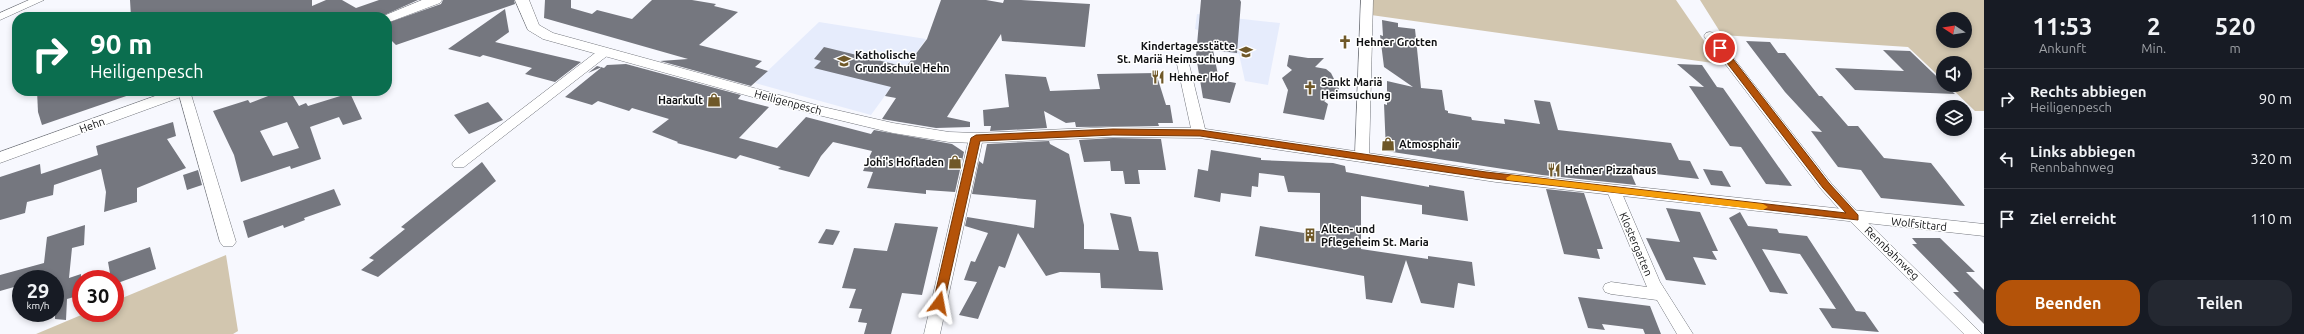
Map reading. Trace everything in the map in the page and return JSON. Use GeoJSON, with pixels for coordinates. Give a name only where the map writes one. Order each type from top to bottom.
{"type":"FeatureCollection","features":[{"type":"Feature","properties":{"kind":"street"},"geometry":{"type":"LineString","coordinates":[[0,17],[38,0]]}},
{"type":"Feature","properties":{"kind":"street"},"geometry":{"type":"LineString","coordinates":[[392,16],[435,0]]}},
{"type":"Feature","properties":{"kind":"street","name":"Heiligenpesch"},"geometry":{"type":"LineString","coordinates":[[522,0],[533,27],[548,36],[603,53],[813,109],[886,126],[949,137],[976,138],[1113,132],[1200,133],[1362,157],[1614,191],[1855,218]]}},
{"type":"Feature","properties":{"kind":"street"},"geometry":{"type":"LineString","coordinates":[[1362,157],[1367,0]]}},
{"type":"Feature","properties":{"kind":"street","name":"Rennbahnweg"},"geometry":{"type":"LineString","coordinates":[[1710,36],[1826,186],[1855,218],[1974,334]]}},
{"type":"Feature","properties":{"kind":"street"},"geometry":{"type":"LineString","coordinates":[[459,164],[603,53]]}},
{"type":"Feature","properties":{"kind":"street"},"geometry":{"type":"LineString","coordinates":[[1183,64],[1200,133]]}},
{"type":"Feature","properties":{"kind":"street","name":"Hehn"},"geometry":{"type":"LineString","coordinates":[[0,158],[170,96]]}},
{"type":"Feature","properties":{"kind":"street","name":"Hehn"},"geometry":{"type":"LineString","coordinates":[[185,96],[228,242]]}},
{"type":"Feature","properties":{"kind":"street"},"geometry":{"type":"LineString","coordinates":[[932,334],[976,138]]}},
{"type":"Feature","properties":{"kind":"street","name":"Klostergarten"},"geometry":{"type":"LineString","coordinates":[[1614,191],[1641,259],[1653,284],[1662,295],[1685,334]]}},
{"type":"Feature","properties":{"kind":"street","name":"Wolfsittard"},"geometry":{"type":"LineString","coordinates":[[1855,218],[1984,230]]}},
{"type":"Feature","properties":{"kind":"street","name":"Klostergarten"},"geometry":{"type":"LineString","coordinates":[[1611,288],[1662,295]]}},
{"type":"Feature","properties":{"kind":"shaded area"},"geometry":{"type":"Polygon","coordinates":[[[1371,0],[1676,0],[1720,64],[1371,15],[1371,0]]]}},
{"type":"Feature","properties":{"kind":"shaded area"},"geometry":{"type":"Polygon","coordinates":[[[1700,0],[1984,0],[1984,111],[1975,111],[1972,108],[1972,100],[1964,100],[1955,92],[1972,92],[1972,56],[1936,56],[1936,73],[1908,47],[1722,35],[1700,0]]]}},
{"type":"Feature","properties":{"kind":"shaded area","name":"Kindertagesstätte St. Mariä Heimsuchung"},"geometry":{"type":"Polygon","coordinates":[[[1197,14],[1280,23],[1268,85],[1245,81],[1239,54],[1197,49],[1198,30],[1195,29],[1197,14]]]}},
{"type":"Feature","properties":{"kind":"shaded area","name":"Katholische Grundschule Hehn"},"geometry":{"type":"Polygon","coordinates":[[[819,22],[926,39],[871,115],[755,83],[819,22]]]}},
{"type":"Feature","properties":{"kind":"shaded area"},"geometry":{"type":"Polygon","coordinates":[[[226,255],[238,331],[233,334],[36,334],[72,319],[72,322],[124,322],[124,297],[226,255]]]}},
{"type":"Feature","properties":{"kind":"building"},"geometry":{"type":"Polygon","coordinates":[[[130,0],[312,0],[312,6],[326,0],[342,0],[356,8],[379,0],[418,0],[391,12],[131,12],[130,0]]]}},
{"type":"Feature","properties":{"kind":"building"},"geometry":{"type":"Polygon","coordinates":[[[443,0],[514,0],[515,4],[396,45],[392,41],[392,21],[441,4],[443,0]]]}},
{"type":"Feature","properties":{"kind":"building"},"geometry":{"type":"Polygon","coordinates":[[[545,0],[571,0],[571,8],[592,14],[597,10],[632,19],[652,0],[692,0],[716,4],[714,6],[738,12],[699,45],[762,61],[755,67],[768,71],[751,86],[660,61],[688,59],[544,18],[545,0]]]}},
{"type":"Feature","properties":{"kind":"building"},"geometry":{"type":"Polygon","coordinates":[[[941,0],[986,0],[1003,3],[1004,0],[1021,0],[1090,4],[1085,47],[1002,41],[1001,34],[947,117],[970,122],[970,127],[936,128],[882,119],[896,98],[885,96],[891,87],[814,68],[821,61],[814,59],[824,47],[906,67],[927,39],[941,0]]]}},
{"type":"Feature","properties":{"kind":"building"},"geometry":{"type":"Polygon","coordinates":[[[1201,0],[1240,0],[1241,2],[1237,53],[1213,50],[1219,80],[1236,83],[1230,103],[1203,98],[1196,56],[1201,0]]]}},
{"type":"Feature","properties":{"kind":"building"},"geometry":{"type":"Polygon","coordinates":[[[505,9],[509,32],[495,42],[581,62],[555,82],[525,74],[532,68],[483,55],[480,57],[448,49],[505,9]]]}},
{"type":"Feature","properties":{"kind":"building"},"geometry":{"type":"Polygon","coordinates":[[[1382,20],[1398,23],[1398,27],[1415,29],[1421,88],[1442,90],[1445,110],[1448,111],[1448,113],[1471,117],[1472,120],[1505,124],[1504,119],[1540,124],[1534,100],[1550,102],[1558,130],[1671,143],[1679,160],[1690,161],[1699,179],[1630,171],[1636,185],[1542,175],[1386,151],[1384,104],[1387,105],[1387,81],[1413,87],[1384,67],[1380,35],[1383,36],[1382,20]]]}},
{"type":"Feature","properties":{"kind":"building"},"geometry":{"type":"Polygon","coordinates":[[[1746,41],[1770,42],[1778,53],[1785,53],[1819,96],[1822,96],[1848,126],[1858,126],[1884,158],[1931,163],[1965,206],[1881,198],[1861,170],[1838,167],[1811,131],[1822,132],[1785,92],[1746,41]]]}},
{"type":"Feature","properties":{"kind":"building"},"geometry":{"type":"Polygon","coordinates":[[[1883,50],[1910,51],[1936,76],[1936,92],[1953,92],[1955,94],[1855,90],[1835,68],[1904,71],[1883,50]]]}},
{"type":"Feature","properties":{"kind":"building","name":"Sankt Mariä Heimsuchung"},"geometry":{"type":"Polygon","coordinates":[[[1289,55],[1308,58],[1324,58],[1315,67],[1326,69],[1331,73],[1339,89],[1324,101],[1328,104],[1324,120],[1283,113],[1288,90],[1282,78],[1292,70],[1287,66],[1289,55]]]}},
{"type":"Feature","properties":{"kind":"building"},"geometry":{"type":"Polygon","coordinates":[[[626,64],[741,95],[738,99],[769,107],[739,138],[777,148],[806,117],[871,134],[874,130],[952,144],[964,152],[955,192],[926,190],[926,194],[867,188],[873,172],[863,171],[872,151],[833,142],[821,156],[809,177],[778,169],[781,167],[740,155],[736,159],[677,143],[678,142],[652,132],[669,119],[632,108],[629,111],[598,101],[592,105],[565,97],[602,67],[604,68],[607,65],[626,64]]]}},
{"type":"Feature","properties":{"kind":"building"},"geometry":{"type":"Polygon","coordinates":[[[1677,64],[1702,65],[1717,87],[1723,88],[1792,186],[1766,184],[1741,147],[1730,146],[1689,86],[1704,87],[1677,64]]]}},
{"type":"Feature","properties":{"kind":"building"},"geometry":{"type":"Polygon","coordinates":[[[597,66],[601,67],[588,73],[597,66]]]}},
{"type":"Feature","properties":{"kind":"building"},"geometry":{"type":"Polygon","coordinates":[[[1156,73],[1166,105],[1170,105],[1173,123],[1158,123],[1159,126],[1076,127],[1075,122],[1066,123],[1044,111],[1047,128],[990,131],[991,126],[984,126],[983,110],[1009,107],[1005,74],[1046,77],[1050,91],[1100,89],[1097,74],[1156,73]]]}},
{"type":"Feature","properties":{"kind":"building"},"geometry":{"type":"Polygon","coordinates":[[[37,96],[126,96],[42,125],[38,112],[37,96]]]}},
{"type":"Feature","properties":{"kind":"building"},"geometry":{"type":"Polygon","coordinates":[[[268,96],[293,96],[299,106],[306,103],[308,106],[340,96],[351,96],[362,119],[343,125],[339,117],[310,127],[321,159],[291,169],[290,166],[241,182],[234,155],[213,111],[248,100],[250,103],[268,96]],[[287,122],[260,131],[273,156],[299,148],[287,122]]]}},
{"type":"Feature","properties":{"kind":"building"},"geometry":{"type":"Polygon","coordinates":[[[488,102],[503,120],[469,134],[454,115],[488,102]]]}},
{"type":"Feature","properties":{"kind":"building"},"geometry":{"type":"Polygon","coordinates":[[[173,122],[176,136],[167,139],[186,168],[137,188],[137,202],[104,212],[106,192],[101,169],[54,185],[53,195],[27,202],[25,213],[0,220],[0,177],[40,164],[41,174],[98,155],[96,146],[173,122]]]}},
{"type":"Feature","properties":{"kind":"building"},"geometry":{"type":"Polygon","coordinates":[[[1113,138],[1161,139],[1166,170],[1138,170],[1140,184],[1125,184],[1123,171],[1111,171],[1110,161],[1084,162],[1079,140],[1113,138]]]}},
{"type":"Feature","properties":{"kind":"building"},"geometry":{"type":"Polygon","coordinates":[[[1049,141],[1050,144],[1069,154],[1084,225],[1084,249],[1119,250],[1110,213],[1131,217],[1139,251],[1158,252],[1163,290],[1101,288],[1100,273],[1060,272],[1046,276],[1018,233],[1005,268],[999,266],[978,319],[959,315],[977,282],[964,280],[971,261],[975,262],[988,233],[965,226],[967,217],[1034,228],[1036,200],[972,194],[979,161],[983,164],[987,144],[1049,141]]]}},
{"type":"Feature","properties":{"kind":"building","name":"Alten- und Pflegeheim St. Maria"},"geometry":{"type":"Polygon","coordinates":[[[1211,150],[1261,158],[1261,160],[1333,163],[1345,166],[1346,172],[1429,187],[1429,185],[1464,191],[1468,221],[1422,214],[1422,205],[1361,196],[1361,249],[1428,259],[1428,256],[1472,262],[1475,286],[1458,283],[1454,308],[1421,303],[1406,260],[1392,303],[1366,299],[1364,276],[1255,256],[1260,226],[1304,233],[1305,231],[1320,231],[1320,193],[1288,192],[1284,176],[1259,173],[1258,187],[1252,186],[1251,197],[1221,193],[1220,202],[1194,197],[1198,169],[1208,171],[1211,150]]]}},
{"type":"Feature","properties":{"kind":"building"},"geometry":{"type":"Polygon","coordinates":[[[482,162],[496,181],[378,277],[361,270],[374,260],[369,258],[405,229],[401,227],[482,162]]]}},
{"type":"Feature","properties":{"kind":"building"},"geometry":{"type":"Polygon","coordinates":[[[1703,169],[1722,171],[1731,187],[1711,185],[1703,169]]]}},
{"type":"Feature","properties":{"kind":"building"},"geometry":{"type":"Polygon","coordinates":[[[198,170],[202,185],[187,190],[183,175],[198,170]]]}},
{"type":"Feature","properties":{"kind":"building"},"geometry":{"type":"Polygon","coordinates":[[[334,189],[341,205],[304,218],[305,220],[284,228],[283,225],[248,238],[243,221],[334,189]]]}},
{"type":"Feature","properties":{"kind":"building"},"geometry":{"type":"Polygon","coordinates":[[[1546,189],[1584,193],[1603,249],[1597,249],[1600,259],[1564,254],[1546,189]]]}},
{"type":"Feature","properties":{"kind":"building"},"geometry":{"type":"Polygon","coordinates":[[[1666,208],[1700,212],[1718,251],[1712,251],[1717,260],[1693,257],[1706,285],[1666,280],[1646,238],[1680,242],[1666,208]]]}},
{"type":"Feature","properties":{"kind":"building"},"geometry":{"type":"Polygon","coordinates":[[[1740,212],[1748,226],[1777,229],[1779,233],[1807,236],[1856,311],[1865,312],[1879,332],[1832,328],[1819,308],[1836,309],[1800,254],[1762,249],[1788,294],[1770,292],[1729,218],[1740,212]]]}},
{"type":"Feature","properties":{"kind":"building"},"geometry":{"type":"Polygon","coordinates":[[[895,223],[938,227],[922,295],[902,293],[891,334],[864,334],[867,323],[858,322],[862,309],[849,308],[856,289],[842,288],[854,248],[887,251],[895,223]]]}},
{"type":"Feature","properties":{"kind":"building"},"geometry":{"type":"Polygon","coordinates":[[[85,225],[84,245],[72,248],[69,278],[72,277],[72,298],[67,299],[66,320],[64,320],[64,270],[18,270],[44,263],[47,237],[85,225]]]}},
{"type":"Feature","properties":{"kind":"building"},"geometry":{"type":"Polygon","coordinates":[[[826,229],[840,231],[833,245],[818,243],[826,229]]]}},
{"type":"Feature","properties":{"kind":"building"},"geometry":{"type":"Polygon","coordinates":[[[1912,238],[1940,238],[1975,272],[1966,272],[1984,290],[1984,324],[1953,292],[1959,292],[1912,244],[1917,244],[1912,238]]]}},
{"type":"Feature","properties":{"kind":"building"},"geometry":{"type":"Polygon","coordinates":[[[150,247],[156,269],[124,281],[124,270],[109,270],[108,262],[150,247]]]}},
{"type":"Feature","properties":{"kind":"building"},"geometry":{"type":"Polygon","coordinates":[[[12,272],[12,288],[0,291],[0,275],[12,272]]]}},
{"type":"Feature","properties":{"kind":"building"},"geometry":{"type":"Polygon","coordinates":[[[1578,297],[1650,306],[1661,334],[1645,334],[1643,329],[1602,324],[1605,330],[1588,328],[1578,297]]]}},
{"type":"Feature","properties":{"kind":"slow traffic"},"geometry":{"type":"LineString","coordinates":[[1511,178],[1763,207]]}},
{"type":"Feature","properties":{"kind":"place","name":"Hehner Grotten"},"geometry":{"type":"Point","coordinates":[1345,42]}},
{"type":"Feature","properties":{"kind":"place","name":"Kindertagesstätte St. Mariä Heimsuchung"},"geometry":{"type":"Point","coordinates":[1246,52]}},
{"type":"Feature","properties":{"kind":"place","name":"Katholische Grundschule Hehn"},"geometry":{"type":"Point","coordinates":[844,61]}},
{"type":"Feature","properties":{"kind":"place","name":"Hehner Hof"},"geometry":{"type":"Point","coordinates":[1158,77]}},
{"type":"Feature","properties":{"kind":"place","name":"Sankt Mariä Heimsuchung"},"geometry":{"type":"Point","coordinates":[1310,88]}},
{"type":"Feature","properties":{"kind":"place","name":"Haarkult"},"geometry":{"type":"Point","coordinates":[714,100]}},
{"type":"Feature","properties":{"kind":"place","name":"Atmosphair"},"geometry":{"type":"Point","coordinates":[1388,144]}},
{"type":"Feature","properties":{"kind":"place","name":"Johi's Hofladen"},"geometry":{"type":"Point","coordinates":[955,162]}},
{"type":"Feature","properties":{"kind":"place","name":"Hehner Pizzahaus"},"geometry":{"type":"Point","coordinates":[1554,170]}},
{"type":"Feature","properties":{"kind":"place","name":"Alten- und Pflegeheim St. Maria"},"geometry":{"type":"Point","coordinates":[1310,235]}},
{"type":"Feature","properties":{"kind":"route"},"geometry":{"type":"LineString","coordinates":[[939,303],[976,138],[1113,132],[1200,133],[1486,175],[1855,218],[1826,186],[1720,48]]}}]}
